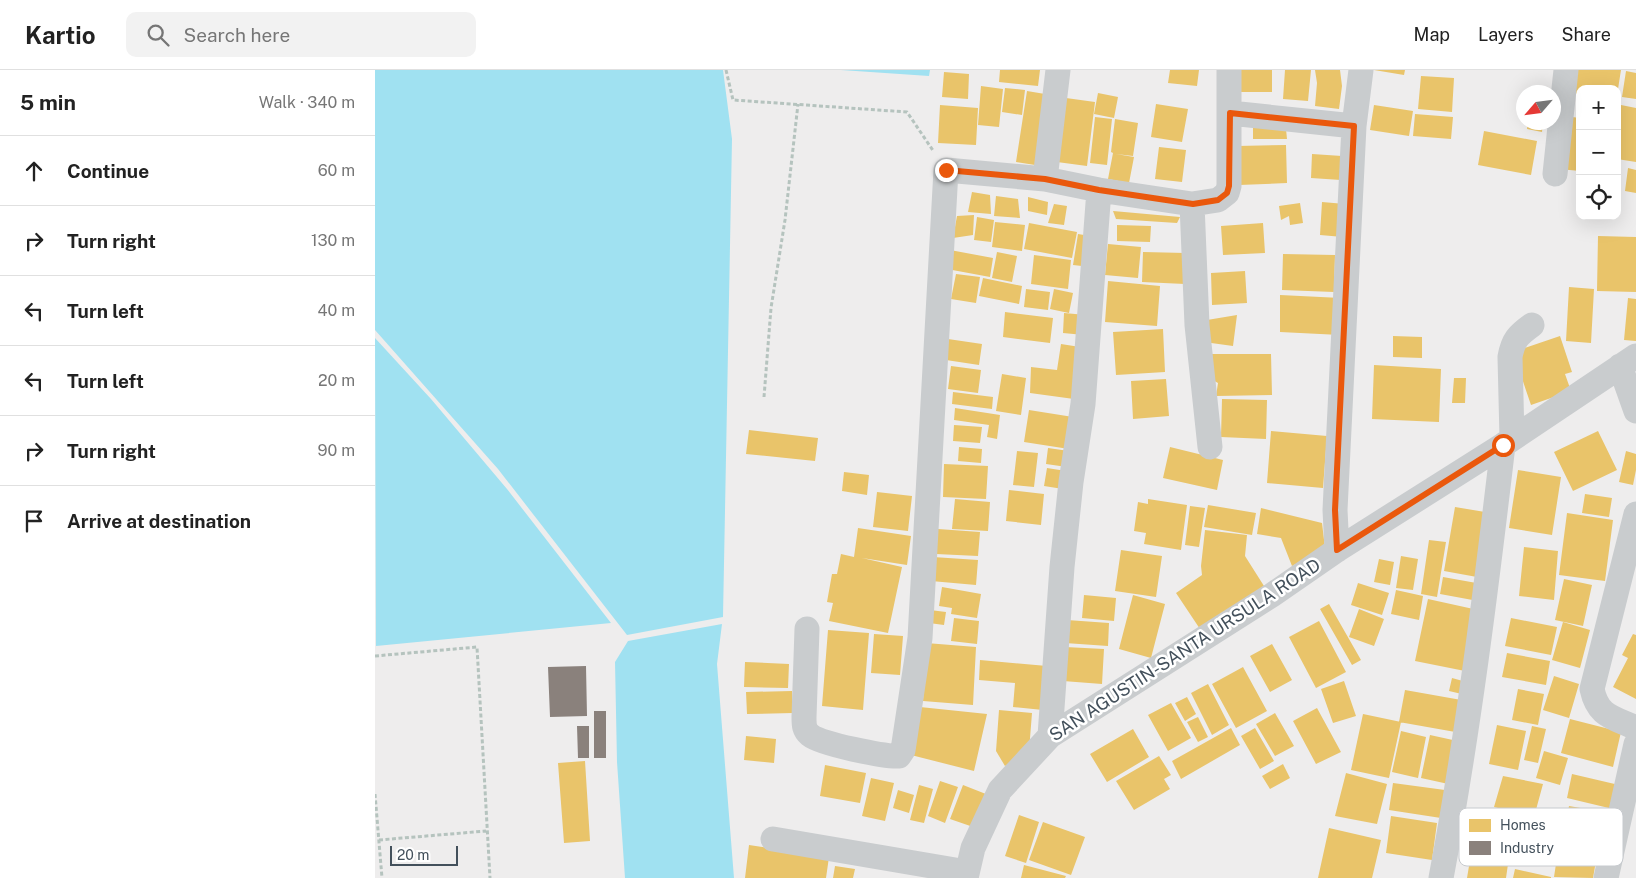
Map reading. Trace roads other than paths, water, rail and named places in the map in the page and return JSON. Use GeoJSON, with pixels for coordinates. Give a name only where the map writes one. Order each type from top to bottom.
{"type":"FeatureCollection","features":[{"type":"Feature","properties":{"kind":"street"},"geometry":{"type":"LineString","coordinates":[[1045,179],[1058,70]]}},
{"type":"Feature","properties":{"kind":"street"},"geometry":{"type":"LineString","coordinates":[[807,629],[805,729],[811,736],[825,743],[899,756],[903,750],[920,638],[946,170],[1045,179],[1099,190],[1193,204],[1218,200],[1227,193],[1229,186],[1229,70]]}},
{"type":"Feature","properties":{"kind":"street"},"geometry":{"type":"LineString","coordinates":[[1337,550],[1335,510],[1354,126],[1361,70]]}},
{"type":"Feature","properties":{"kind":"street"},"geometry":{"type":"LineString","coordinates":[[1555,174],[1566,70]]}},
{"type":"Feature","properties":{"kind":"street"},"geometry":{"type":"LineString","coordinates":[[1230,113],[1354,126]]}},
{"type":"Feature","properties":{"kind":"street"},"geometry":{"type":"LineString","coordinates":[[1049,736],[1062,567],[1071,482],[1083,404],[1099,190]]}},
{"type":"Feature","properties":{"kind":"street"},"geometry":{"type":"LineString","coordinates":[[1193,204],[1197,325],[1210,447]]}},
{"type":"Feature","properties":{"kind":"street"},"geometry":{"type":"LineString","coordinates":[[1441,878],[1456,797],[1507,442],[1510,358],[1513,345],[1520,334],[1532,325]]}},
{"type":"Feature","properties":{"kind":"street"},"geometry":{"type":"LineString","coordinates":[[1628,361],[1636,411]]}},
{"type":"Feature","properties":{"kind":"street","name":"SAN AGUSTIN-SANTA URSULA ROAD"},"geometry":{"type":"LineString","coordinates":[[967,875],[973,848],[1000,790],[1049,736],[1273,595],[1337,550],[1507,442],[1628,361]]}},
{"type":"Feature","properties":{"kind":"street"},"geometry":{"type":"LineString","coordinates":[[1636,514],[1591,689],[1599,709],[1609,716],[1636,728]]}},
{"type":"Feature","properties":{"kind":"street"},"geometry":{"type":"LineString","coordinates":[[1622,808],[1636,744]]}},
{"type":"Feature","properties":{"kind":"street"},"geometry":{"type":"LineString","coordinates":[[773,839],[967,875]]}},
{"type":"Feature","properties":{"kind":"water"},"geometry":{"type":"Polygon","coordinates":[[[375,70],[723,70],[732,139],[723,617],[627,635],[498,469],[375,330],[375,70]]]}},
{"type":"Feature","properties":{"kind":"water"},"geometry":{"type":"Polygon","coordinates":[[[841,70],[930,70],[929,76],[841,70]]]}},
{"type":"Feature","properties":{"kind":"water"},"geometry":{"type":"Polygon","coordinates":[[[375,338],[431,399],[507,489],[611,623],[376,646],[375,338]]]}},
{"type":"Feature","properties":{"kind":"water"},"geometry":{"type":"Polygon","coordinates":[[[722,624],[717,664],[734,878],[625,878],[617,762],[615,662],[628,641],[722,624]]]}}]}
